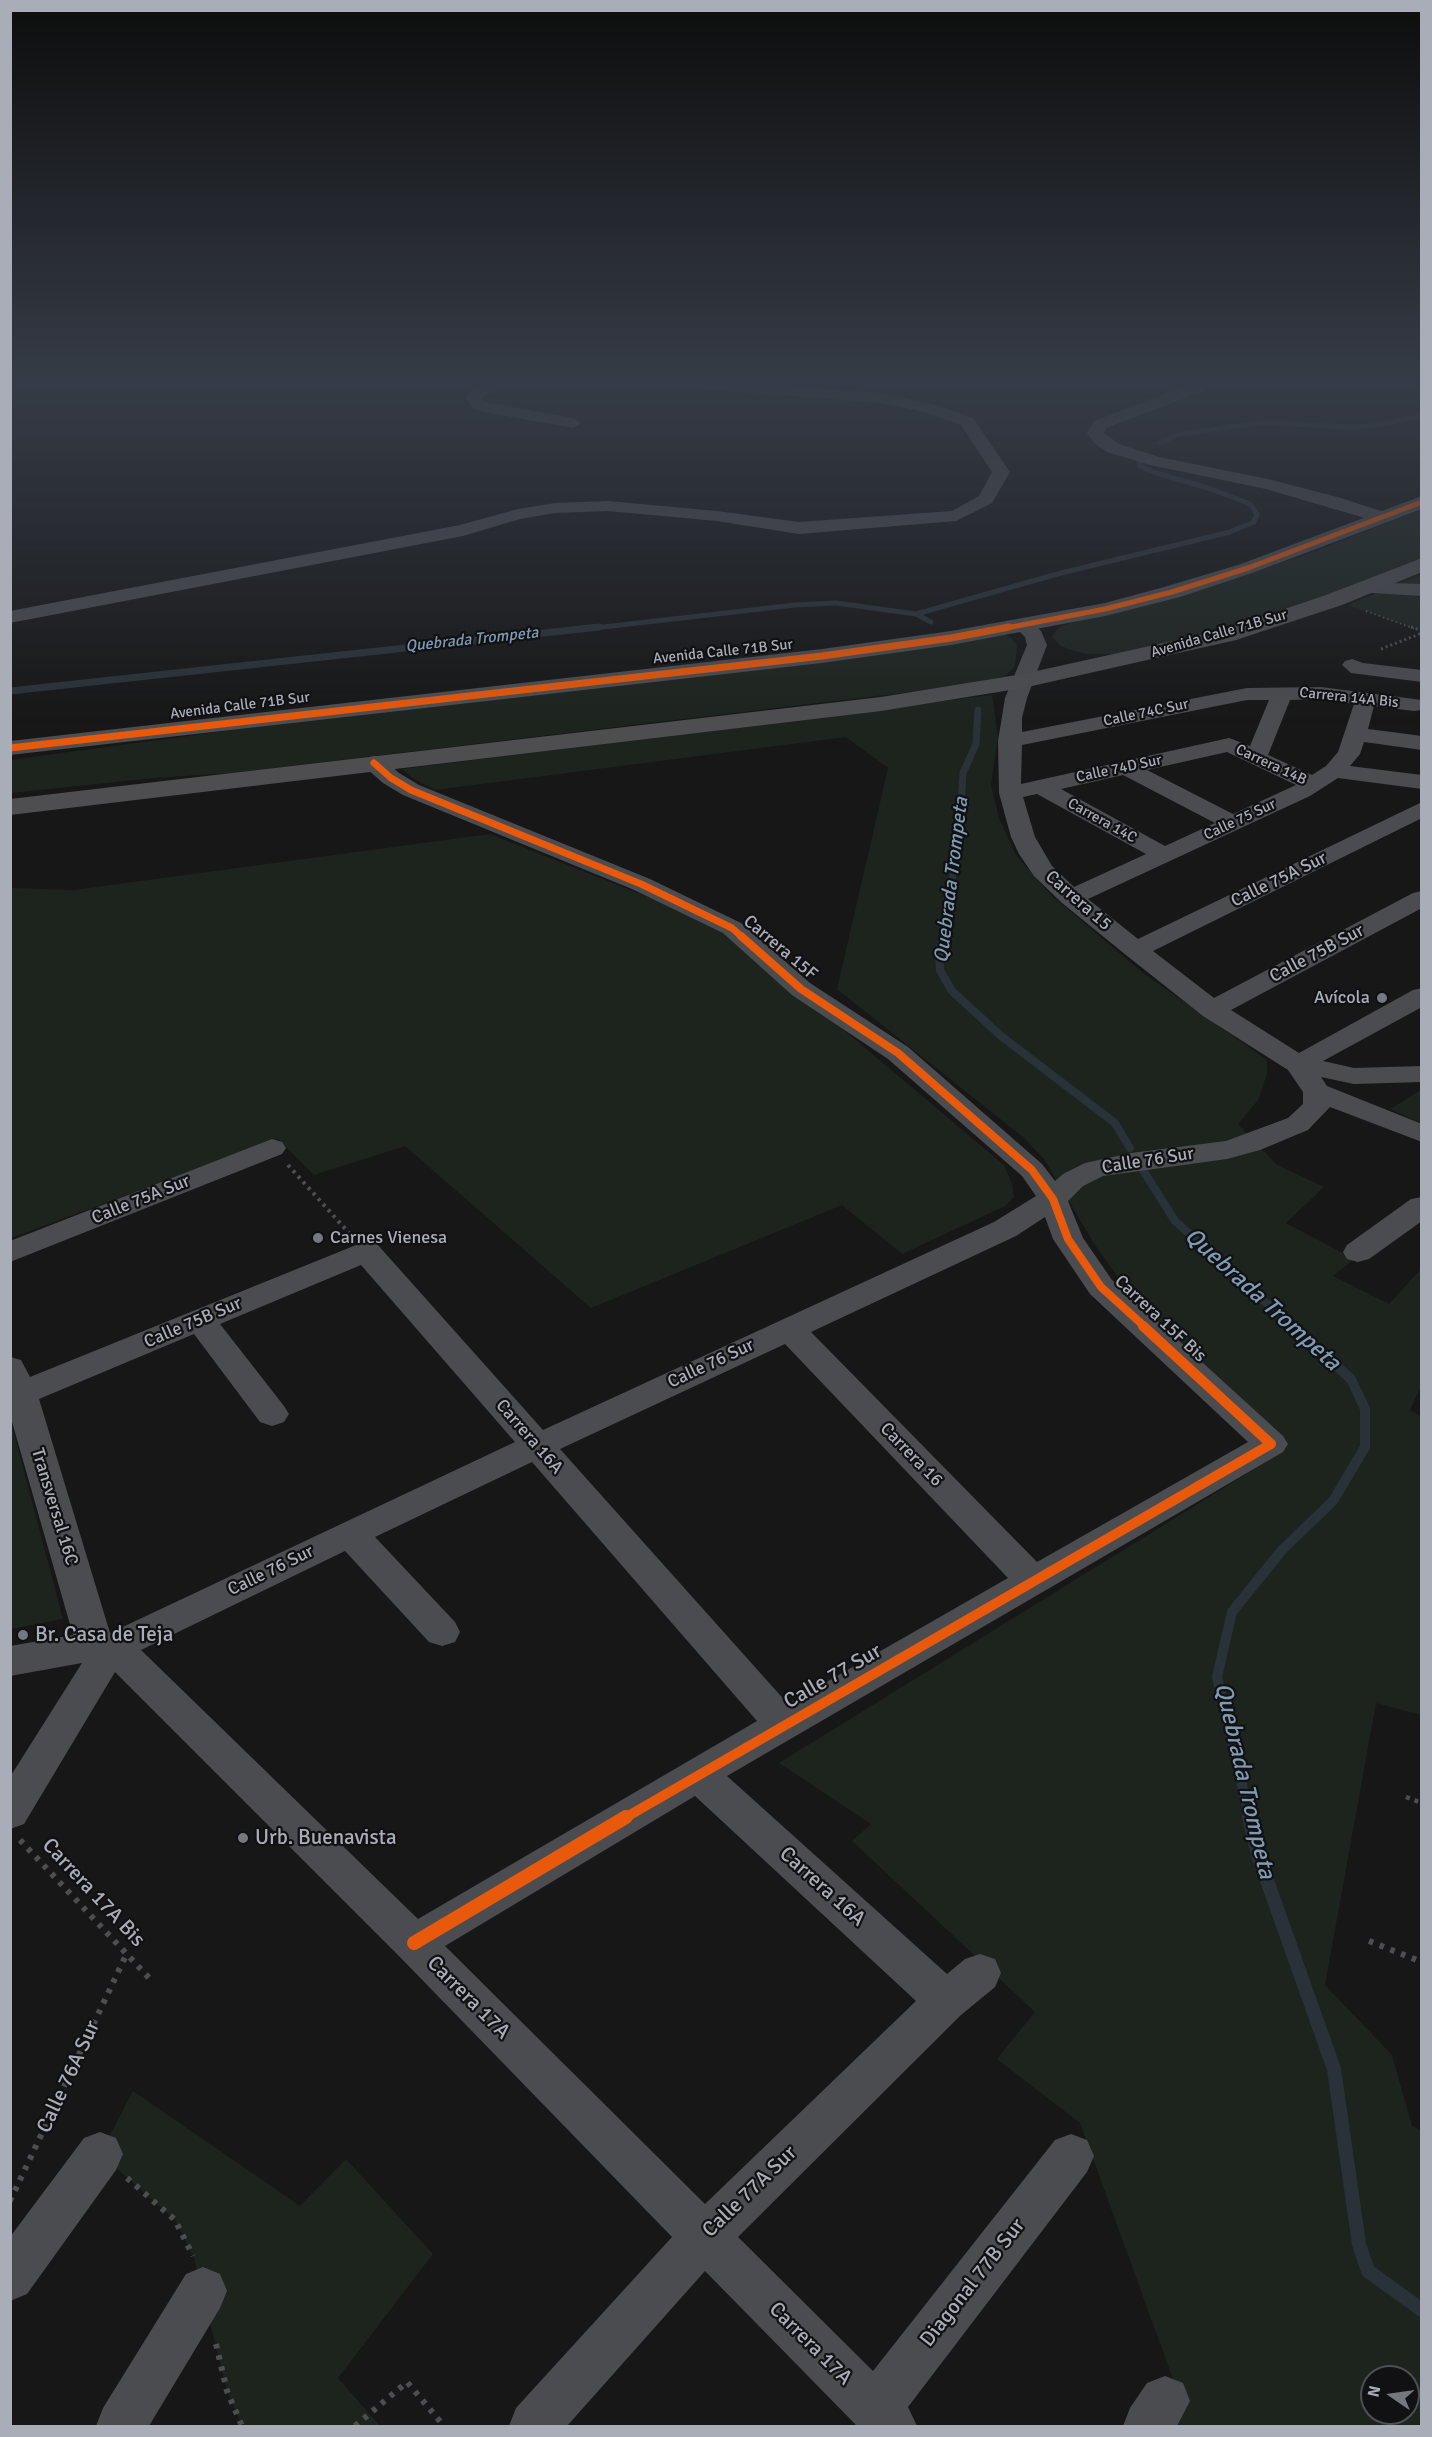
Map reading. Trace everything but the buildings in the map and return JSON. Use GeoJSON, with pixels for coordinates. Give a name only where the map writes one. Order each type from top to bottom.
{"type":"FeatureCollection","features":[{"type":"Feature","properties":{"kind":"highway","name":"Avenida Calle 71B Sur"},"geometry":{"type":"LineString","coordinates":[[10,748],[822,656],[1023,625],[1105,609],[1210,580],[1413,505]]}},
{"type":"Feature","properties":{"kind":"highway","name":"Avenida Calle 71B Sur"},"geometry":{"type":"LineString","coordinates":[[10,807],[881,704],[1023,681],[1218,638],[1334,600],[1422,564]]}},
{"type":"Feature","properties":{"kind":"highway"},"geometry":{"type":"LineString","coordinates":[[10,753],[107,737]]}},
{"type":"Feature","properties":{"kind":"highway"},"geometry":{"type":"LineString","coordinates":[[10,801],[91,796]]}},
{"type":"Feature","properties":{"kind":"street"},"geometry":{"type":"LineString","coordinates":[[10,617],[463,530],[518,514],[555,508],[619,507],[717,516],[799,528],[956,516],[986,500],[988,497]]}},
{"type":"Feature","properties":{"kind":"street"},"geometry":{"type":"LineString","coordinates":[[1314,497],[1381,517]]}},
{"type":"Feature","properties":{"kind":"street"},"geometry":{"type":"LineString","coordinates":[[1375,497],[1413,505]]}},
{"type":"Feature","properties":{"kind":"street"},"geometry":{"type":"LineString","coordinates":[[1363,588],[1422,590]]}},
{"type":"Feature","properties":{"kind":"street","name":"Carrera 15"},"geometry":{"type":"LineString","coordinates":[[1023,625],[1034,635],[1037,645],[1014,706],[1009,741],[1010,793],[1016,821],[1031,854],[1043,871],[1071,898],[1212,1010],[1298,1064]]}},
{"type":"Feature","properties":{"kind":"street"},"geometry":{"type":"LineString","coordinates":[[1352,665],[1358,669],[1422,676]]}},
{"type":"Feature","properties":{"kind":"street"},"geometry":{"type":"LineString","coordinates":[[1256,758],[1284,692]]}},
{"type":"Feature","properties":{"kind":"street","name":"Calle 74C Sur"},"geometry":{"type":"LineString","coordinates":[[1009,741],[1230,696],[1284,692]]}},
{"type":"Feature","properties":{"kind":"street","name":"Carrera 14A Bis"},"geometry":{"type":"LineString","coordinates":[[1284,692],[1321,693],[1414,705]]}},
{"type":"Feature","properties":{"kind":"street","name":"Calle 75 Sur"},"geometry":{"type":"LineString","coordinates":[[1071,898],[1233,823],[1313,784],[1334,771],[1349,754],[1366,699]]}},
{"type":"Feature","properties":{"kind":"street"},"geometry":{"type":"LineString","coordinates":[[1356,734],[1422,742]]}},
{"type":"Feature","properties":{"kind":"street","name":"Carrera 14B"},"geometry":{"type":"LineString","coordinates":[[1228,745],[1313,784]]}},
{"type":"Feature","properties":{"kind":"street","name":"Calle 74D Sur"},"geometry":{"type":"LineString","coordinates":[[1010,793],[1228,745]]}},
{"type":"Feature","properties":{"kind":"street","name":"Carrera 15F"},"geometry":{"type":"LineString","coordinates":[[374,764],[411,790],[536,834],[732,928],[801,990],[898,1053],[1032,1170],[1053,1199]]}},
{"type":"Feature","properties":{"kind":"street"},"geometry":{"type":"LineString","coordinates":[[1126,768],[1233,823]]}},
{"type":"Feature","properties":{"kind":"street"},"geometry":{"type":"LineString","coordinates":[[1334,771],[1422,782]]}},
{"type":"Feature","properties":{"kind":"street","name":"Carrera 14C"},"geometry":{"type":"LineString","coordinates":[[1040,786],[1164,855]]}},
{"type":"Feature","properties":{"kind":"street","name":"Calle 75A Sur"},"geometry":{"type":"LineString","coordinates":[[1136,950],[1422,809]]}},
{"type":"Feature","properties":{"kind":"street","name":"Calle 75B Sur"},"geometry":{"type":"LineString","coordinates":[[1212,1010],[1422,898]]}},
{"type":"Feature","properties":{"kind":"street"},"geometry":{"type":"LineString","coordinates":[[1298,1064],[1422,996]]}},
{"type":"Feature","properties":{"kind":"street"},"geometry":{"type":"LineString","coordinates":[[1298,1064],[1354,1076],[1422,1074]]}},
{"type":"Feature","properties":{"kind":"street"},"geometry":{"type":"LineString","coordinates":[[1298,1064],[1317,1092],[1422,1134]]}},
{"type":"Feature","properties":{"kind":"street","name":"Calle 76 Sur"},"geometry":{"type":"LineString","coordinates":[[103,1647],[1005,1229],[1053,1199],[1074,1180],[1095,1169],[1227,1150],[1250,1144],[1298,1124],[1317,1106],[1317,1092]]}},
{"type":"Feature","properties":{"kind":"street","name":"Calle 75A Sur"},"geometry":{"type":"LineString","coordinates":[[10,1252],[272,1148]]}},
{"type":"Feature","properties":{"kind":"street","name":"Carrera 15F Bis"},"geometry":{"type":"LineString","coordinates":[[1053,1199],[1068,1239],[1101,1287],[1271,1444]]}},
{"type":"Feature","properties":{"kind":"street"},"geometry":{"type":"LineString","coordinates":[[1358,1252],[1422,1206]]}},
{"type":"Feature","properties":{"kind":"street","name":"Calle 75B Sur"},"geometry":{"type":"LineString","coordinates":[[16,1381],[200,1320],[366,1251]]}},
{"type":"Feature","properties":{"kind":"street","name":"Carrera 16A"},"geometry":{"type":"LineString","coordinates":[[366,1251],[784,1726]]}},
{"type":"Feature","properties":{"kind":"street"},"geometry":{"type":"LineString","coordinates":[[200,1320],[272,1414]]}},
{"type":"Feature","properties":{"kind":"street","name":"Carrera 16"},"geometry":{"type":"LineString","coordinates":[[788,1329],[1034,1581]]}},
{"type":"Feature","properties":{"kind":"street","name":"Transversal 16C"},"geometry":{"type":"LineString","coordinates":[[16,1381],[103,1647]]}},
{"type":"Feature","properties":{"kind":"street","name":"Calle 77 Sur"},"geometry":{"type":"LineString","coordinates":[[414,1943],[698,1774],[1271,1444]]}},
{"type":"Feature","properties":{"kind":"street"},"geometry":{"type":"LineString","coordinates":[[350,1533],[442,1632]]}},
{"type":"Feature","properties":{"kind":"street"},"geometry":{"type":"LineString","coordinates":[[10,1661],[103,1647]]}},
{"type":"Feature","properties":{"kind":"street"},"geometry":{"type":"LineString","coordinates":[[14,1825],[103,1647]]}},
{"type":"Feature","properties":{"kind":"street","name":"Carrera 17A"},"geometry":{"type":"LineString","coordinates":[[103,1647],[122,1655],[414,1943],[884,2418]]}},
{"type":"Feature","properties":{"kind":"street","name":"Carrera 16A"},"geometry":{"type":"LineString","coordinates":[[698,1774],[946,2001]]}},
{"type":"Feature","properties":{"kind":"street","name":"Calle 77A Sur"},"geometry":{"type":"LineString","coordinates":[[534,2427],[704,2236],[946,2001],[980,1973]]}},
{"type":"Feature","properties":{"kind":"street"},"geometry":{"type":"LineString","coordinates":[[10,2277],[100,2154]]}},
{"type":"Feature","properties":{"kind":"street","name":"Diagonal 77B Sur"},"geometry":{"type":"LineString","coordinates":[[884,2418],[1071,2156]]}},
{"type":"Feature","properties":{"kind":"street"},"geometry":{"type":"LineString","coordinates":[[121,2427],[203,2291]]}},
{"type":"Feature","properties":{"kind":"path"},"geometry":{"type":"LineString","coordinates":[[1334,600],[1422,632]]}},
{"type":"Feature","properties":{"kind":"path"},"geometry":{"type":"LineString","coordinates":[[1352,665],[1351,661],[1422,632]]}},
{"type":"Feature","properties":{"kind":"path"},"geometry":{"type":"LineString","coordinates":[[272,1148],[366,1251]]}},
{"type":"Feature","properties":{"kind":"path"},"geometry":{"type":"LineString","coordinates":[[1406,1797],[1422,1803]]}},
{"type":"Feature","properties":{"kind":"path"},"geometry":{"type":"LineString","coordinates":[[1369,1941],[1422,1962]]}},
{"type":"Feature","properties":{"kind":"path"},"geometry":{"type":"LineString","coordinates":[[355,2426],[407,2382],[444,2427]]}},
{"type":"Feature","properties":{"kind":"shaded area"},"geometry":{"type":"Polygon","coordinates":[[[1421,510],[1421,558],[1337,592],[1198,635],[1118,654],[1087,654],[1074,651],[1061,646],[1052,637],[1057,629],[1064,625],[1243,576],[1316,551],[1421,510]]]}},
{"type":"Feature","properties":{"kind":"shaded area"},"geometry":{"type":"Polygon","coordinates":[[[1421,575],[1421,631],[1348,605],[1421,575]]]}},
{"type":"Feature","properties":{"kind":"shaded area"},"geometry":{"type":"Polygon","coordinates":[[[1002,634],[1010,637],[1017,646],[1015,666],[1004,677],[943,688],[231,773],[154,778],[11,793],[10,760],[284,723],[845,660],[1002,634]]]}},
{"type":"Feature","properties":{"kind":"shaded area"},"geometry":{"type":"Polygon","coordinates":[[[992,695],[998,737],[991,785],[999,818],[1016,855],[1051,895],[1143,973],[1267,1060],[1267,1074],[1258,1100],[1238,1124],[1277,1165],[1324,1187],[1286,1223],[1354,1259],[1333,1276],[1389,1304],[1421,1269],[1421,1387],[1410,1410],[1422,1417],[1421,1715],[1376,1703],[1325,1985],[1392,2055],[1412,2126],[1421,2130],[1421,2426],[1165,2426],[1181,2401],[1080,2123],[997,2059],[1035,2012],[852,1841],[871,1824],[779,1763],[1282,1452],[1130,1294],[1093,1242],[1044,1159],[1024,1138],[837,989],[888,768],[846,737],[435,790],[412,778],[402,769],[992,695]]]}},
{"type":"Feature","properties":{"kind":"shaded area"},"geometry":{"type":"Polygon","coordinates":[[[490,834],[703,919],[743,945],[1004,1165],[1012,1184],[1014,1197],[1005,1206],[902,1254],[842,1205],[591,1308],[405,1146],[314,1175],[278,1139],[11,1238],[11,888],[74,890],[490,834]]]}},
{"type":"Feature","properties":{"kind":"shaded area"},"geometry":{"type":"Polygon","coordinates":[[[1421,1090],[1421,1123],[1390,1109],[1421,1090]]]}},
{"type":"Feature","properties":{"kind":"shaded area"},"geometry":{"type":"Polygon","coordinates":[[[11,1422],[63,1619],[10,1629],[11,1422]]]}},
{"type":"Feature","properties":{"kind":"shaded area"},"geometry":{"type":"Polygon","coordinates":[[[133,2091],[300,2206],[346,2159],[433,2254],[338,2378],[380,2426],[242,2426],[227,2391],[194,2258],[175,2220],[100,2154],[133,2091]]]}},
{"type":"Feature","properties":{"kind":"waterway"},"geometry":{"type":"LineString","coordinates":[[916,614],[1061,573],[1230,532],[1254,522],[1257,514],[1250,504],[1231,497]]}},
{"type":"Feature","properties":{"kind":"waterway","name":"Quebrada Trompeta"},"geometry":{"type":"LineString","coordinates":[[586,629],[795,605],[836,603],[916,614]]}},
{"type":"Feature","properties":{"kind":"waterway","name":"Quebrada Trompeta"},"geometry":{"type":"LineString","coordinates":[[916,614],[931,622]]}},
{"type":"Feature","properties":{"kind":"waterway","name":"Quebrada Trompeta"},"geometry":{"type":"LineString","coordinates":[[10,691],[599,627]]}},
{"type":"Feature","properties":{"kind":"waterway","name":"Quebrada Trompeta"},"geometry":{"type":"LineString","coordinates":[[943,938],[959,835],[963,773],[976,744],[978,710]]}},
{"type":"Feature","properties":{"kind":"waterway","name":"Quebrada Trompeta"},"geometry":{"type":"LineString","coordinates":[[943,936],[939,950],[940,970],[952,991],[1001,1036],[1115,1123],[1130,1148]]}},
{"type":"Feature","properties":{"kind":"waterway","name":"Quebrada Trompeta"},"geometry":{"type":"LineString","coordinates":[[1143,1170],[1175,1221],[1293,1327]]}},
{"type":"Feature","properties":{"kind":"waterway","name":"Quebrada Trompeta"},"geometry":{"type":"LineString","coordinates":[[1250,1819],[1217,1677],[1232,1612],[1282,1550],[1333,1501],[1365,1447],[1365,1409],[1351,1379],[1292,1326]]}},
{"type":"Feature","properties":{"kind":"waterway","name":"Quebrada Trompeta"},"geometry":{"type":"LineString","coordinates":[[1249,1817],[1259,1858],[1334,2069],[1359,2244],[1368,2271],[1422,2310]]}},
{"type":"Feature","properties":{"kind":"cycle path"},"geometry":{"type":"LineString","coordinates":[[10,748],[822,656],[951,638],[1105,609],[1172,592],[1248,568],[1422,502]]}},
{"type":"Feature","properties":{"kind":"cycle path"},"geometry":{"type":"LineString","coordinates":[[374,763],[391,778],[411,790],[641,884],[732,928],[801,989],[898,1053],[1032,1170],[1053,1199],[1068,1239],[1101,1287],[1271,1444],[698,1774],[414,1943]]}},
{"type":"Feature","properties":{"kind":"place","name":"Avícola"},"geometry":{"type":"Point","coordinates":[1382,998]}},
{"type":"Feature","properties":{"kind":"place","name":"Carnes Vienesa"},"geometry":{"type":"Point","coordinates":[318,1238]}},
{"type":"Feature","properties":{"kind":"place","name":"Br. Casa de Teja"},"geometry":{"type":"Point","coordinates":[23,1635]}},
{"type":"Feature","properties":{"kind":"place","name":"Urb. Buenavista"},"geometry":{"type":"Point","coordinates":[243,1838]}}]}
